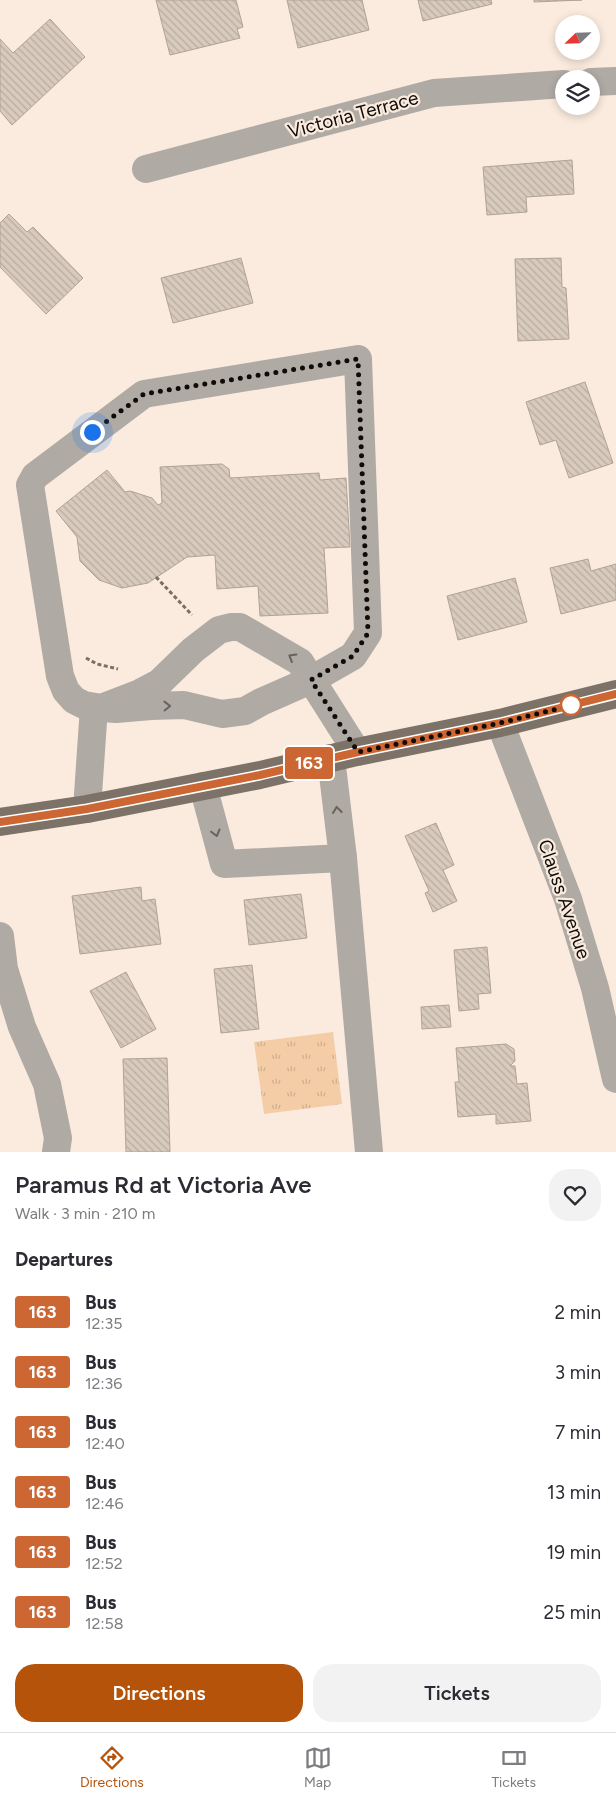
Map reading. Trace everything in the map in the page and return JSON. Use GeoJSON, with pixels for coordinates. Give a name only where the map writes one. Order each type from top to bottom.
{"type":"FeatureCollection","features":[{"type":"Feature","properties":{"kind":"main road"},"geometry":{"type":"LineString","coordinates":[[0,822],[87,809],[260,775],[358,752],[500,723],[616,694]]}},
{"type":"Feature","properties":{"kind":"street"},"geometry":{"type":"LineString","coordinates":[[600,81],[616,80]]}},
{"type":"Feature","properties":{"kind":"street","name":"Victoria Terrace"},"geometry":{"type":"LineString","coordinates":[[146,169],[434,93],[555,85]]}},
{"type":"Feature","properties":{"kind":"street"},"geometry":{"type":"LineString","coordinates":[[358,359],[368,633],[353,656],[316,688],[260,702],[245,711],[222,714],[184,706],[116,709],[98,707],[84,705],[74,700],[66,691],[60,676],[30,485],[35,476],[144,394],[358,359]]}},
{"type":"Feature","properties":{"kind":"street"},"geometry":{"type":"LineString","coordinates":[[98,707],[140,693],[159,683],[193,650],[219,630],[240,627],[300,662],[358,752]]}},
{"type":"Feature","properties":{"kind":"street"},"geometry":{"type":"LineString","coordinates":[[87,809],[98,707]]}},
{"type":"Feature","properties":{"kind":"street","name":"Clauss Avenue"},"geometry":{"type":"LineString","coordinates":[[500,723],[568,899],[595,988],[616,1079]]}},
{"type":"Feature","properties":{"kind":"street"},"geometry":{"type":"LineString","coordinates":[[331,758],[343,858],[369,1152]]}},
{"type":"Feature","properties":{"kind":"street"},"geometry":{"type":"LineString","coordinates":[[203,786],[224,864],[343,858]]}},
{"type":"Feature","properties":{"kind":"street"},"geometry":{"type":"LineString","coordinates":[[0,936],[6,977],[22,1027],[47,1084],[58,1138],[56,1152]]}},
{"type":"Feature","properties":{"kind":"path"},"geometry":{"type":"LineString","coordinates":[[156,577],[197,621]]}},
{"type":"Feature","properties":{"kind":"green space"},"geometry":{"type":"Polygon","coordinates":[[[333,1032],[342,1104],[264,1114],[254,1042],[333,1032]]]}},
{"type":"Feature","properties":{"kind":"building"},"geometry":{"type":"Polygon","coordinates":[[[156,0],[236,0],[243,27],[237,29],[240,38],[170,55],[156,0]]]}},
{"type":"Feature","properties":{"kind":"building"},"geometry":{"type":"Polygon","coordinates":[[[287,0],[362,0],[369,30],[298,48],[287,0]]]}},
{"type":"Feature","properties":{"kind":"building"},"geometry":{"type":"Polygon","coordinates":[[[418,0],[491,0],[492,4],[423,21],[418,0]]]}},
{"type":"Feature","properties":{"kind":"building"},"geometry":{"type":"Polygon","coordinates":[[[534,0],[582,0],[534,2],[534,0]]]}},
{"type":"Feature","properties":{"kind":"building"},"geometry":{"type":"Polygon","coordinates":[[[50,19],[85,57],[12,125],[0,111],[0,39],[13,53],[50,19]]]}},
{"type":"Feature","properties":{"kind":"building"},"geometry":{"type":"Polygon","coordinates":[[[572,160],[574,194],[526,197],[527,212],[487,215],[483,167],[572,160]]]}},
{"type":"Feature","properties":{"kind":"building"},"geometry":{"type":"Polygon","coordinates":[[[9,214],[27,232],[33,227],[83,278],[46,314],[0,267],[0,223],[9,214]]]}},
{"type":"Feature","properties":{"kind":"building"},"geometry":{"type":"Polygon","coordinates":[[[241,258],[253,303],[173,323],[161,278],[241,258]]]}},
{"type":"Feature","properties":{"kind":"building"},"geometry":{"type":"Polygon","coordinates":[[[561,258],[562,287],[566,288],[569,339],[518,341],[515,259],[561,258]]]}},
{"type":"Feature","properties":{"kind":"building"},"geometry":{"type":"Polygon","coordinates":[[[585,382],[613,463],[569,478],[556,440],[540,445],[526,402],[585,382]]]}},
{"type":"Feature","properties":{"kind":"building"},"geometry":{"type":"Polygon","coordinates":[[[222,464],[229,469],[230,478],[319,473],[320,480],[346,478],[350,547],[324,548],[328,613],[260,616],[258,586],[217,589],[215,555],[187,557],[148,583],[122,588],[99,580],[80,561],[77,537],[56,511],[107,470],[125,492],[130,491],[152,498],[158,505],[162,503],[160,467],[222,464]]]}},
{"type":"Feature","properties":{"kind":"building"},"geometry":{"type":"Polygon","coordinates":[[[588,559],[591,571],[616,564],[616,600],[561,614],[550,568],[588,559]]]}},
{"type":"Feature","properties":{"kind":"building"},"geometry":{"type":"Polygon","coordinates":[[[515,578],[527,622],[458,640],[447,596],[515,578]]]}},
{"type":"Feature","properties":{"kind":"building"},"geometry":{"type":"Polygon","coordinates":[[[436,823],[454,865],[443,870],[457,901],[433,912],[425,893],[429,891],[405,836],[436,823]]]}},
{"type":"Feature","properties":{"kind":"building"},"geometry":{"type":"Polygon","coordinates":[[[141,887],[142,901],[155,899],[161,944],[80,954],[72,896],[141,887]]]}},
{"type":"Feature","properties":{"kind":"building"},"geometry":{"type":"Polygon","coordinates":[[[301,894],[307,938],[249,945],[244,900],[301,894]]]}},
{"type":"Feature","properties":{"kind":"building"},"geometry":{"type":"Polygon","coordinates":[[[487,947],[491,993],[478,994],[479,1009],[459,1011],[454,950],[487,947]]]}},
{"type":"Feature","properties":{"kind":"building"},"geometry":{"type":"Polygon","coordinates":[[[252,965],[259,1029],[221,1033],[214,969],[252,965]]]}},
{"type":"Feature","properties":{"kind":"building"},"geometry":{"type":"Polygon","coordinates":[[[126,972],[156,1029],[121,1048],[90,991],[126,972]]]}},
{"type":"Feature","properties":{"kind":"building"},"geometry":{"type":"Polygon","coordinates":[[[449,1005],[451,1027],[422,1029],[421,1007],[449,1005]]]}},
{"type":"Feature","properties":{"kind":"building"},"geometry":{"type":"Polygon","coordinates":[[[506,1044],[514,1049],[515,1061],[510,1066],[515,1066],[517,1084],[527,1083],[531,1121],[496,1124],[496,1114],[458,1117],[455,1082],[459,1082],[456,1048],[506,1044]]]}},
{"type":"Feature","properties":{"kind":"building"},"geometry":{"type":"Polygon","coordinates":[[[167,1058],[170,1152],[126,1152],[123,1059],[167,1058]]]}},
{"type":"Feature","properties":{"kind":"bus line","name":"163"},"geometry":{"type":"LineString","coordinates":[[0,822],[87,809],[260,775],[358,752],[500,723],[616,694]]}},
{"type":"Feature","properties":{"kind":"route"},"geometry":{"type":"LineString","coordinates":[[92,432],[144,394],[358,359],[368,633],[353,656],[311,680],[358,752],[500,723],[577,704],[571,705]]}}]}
